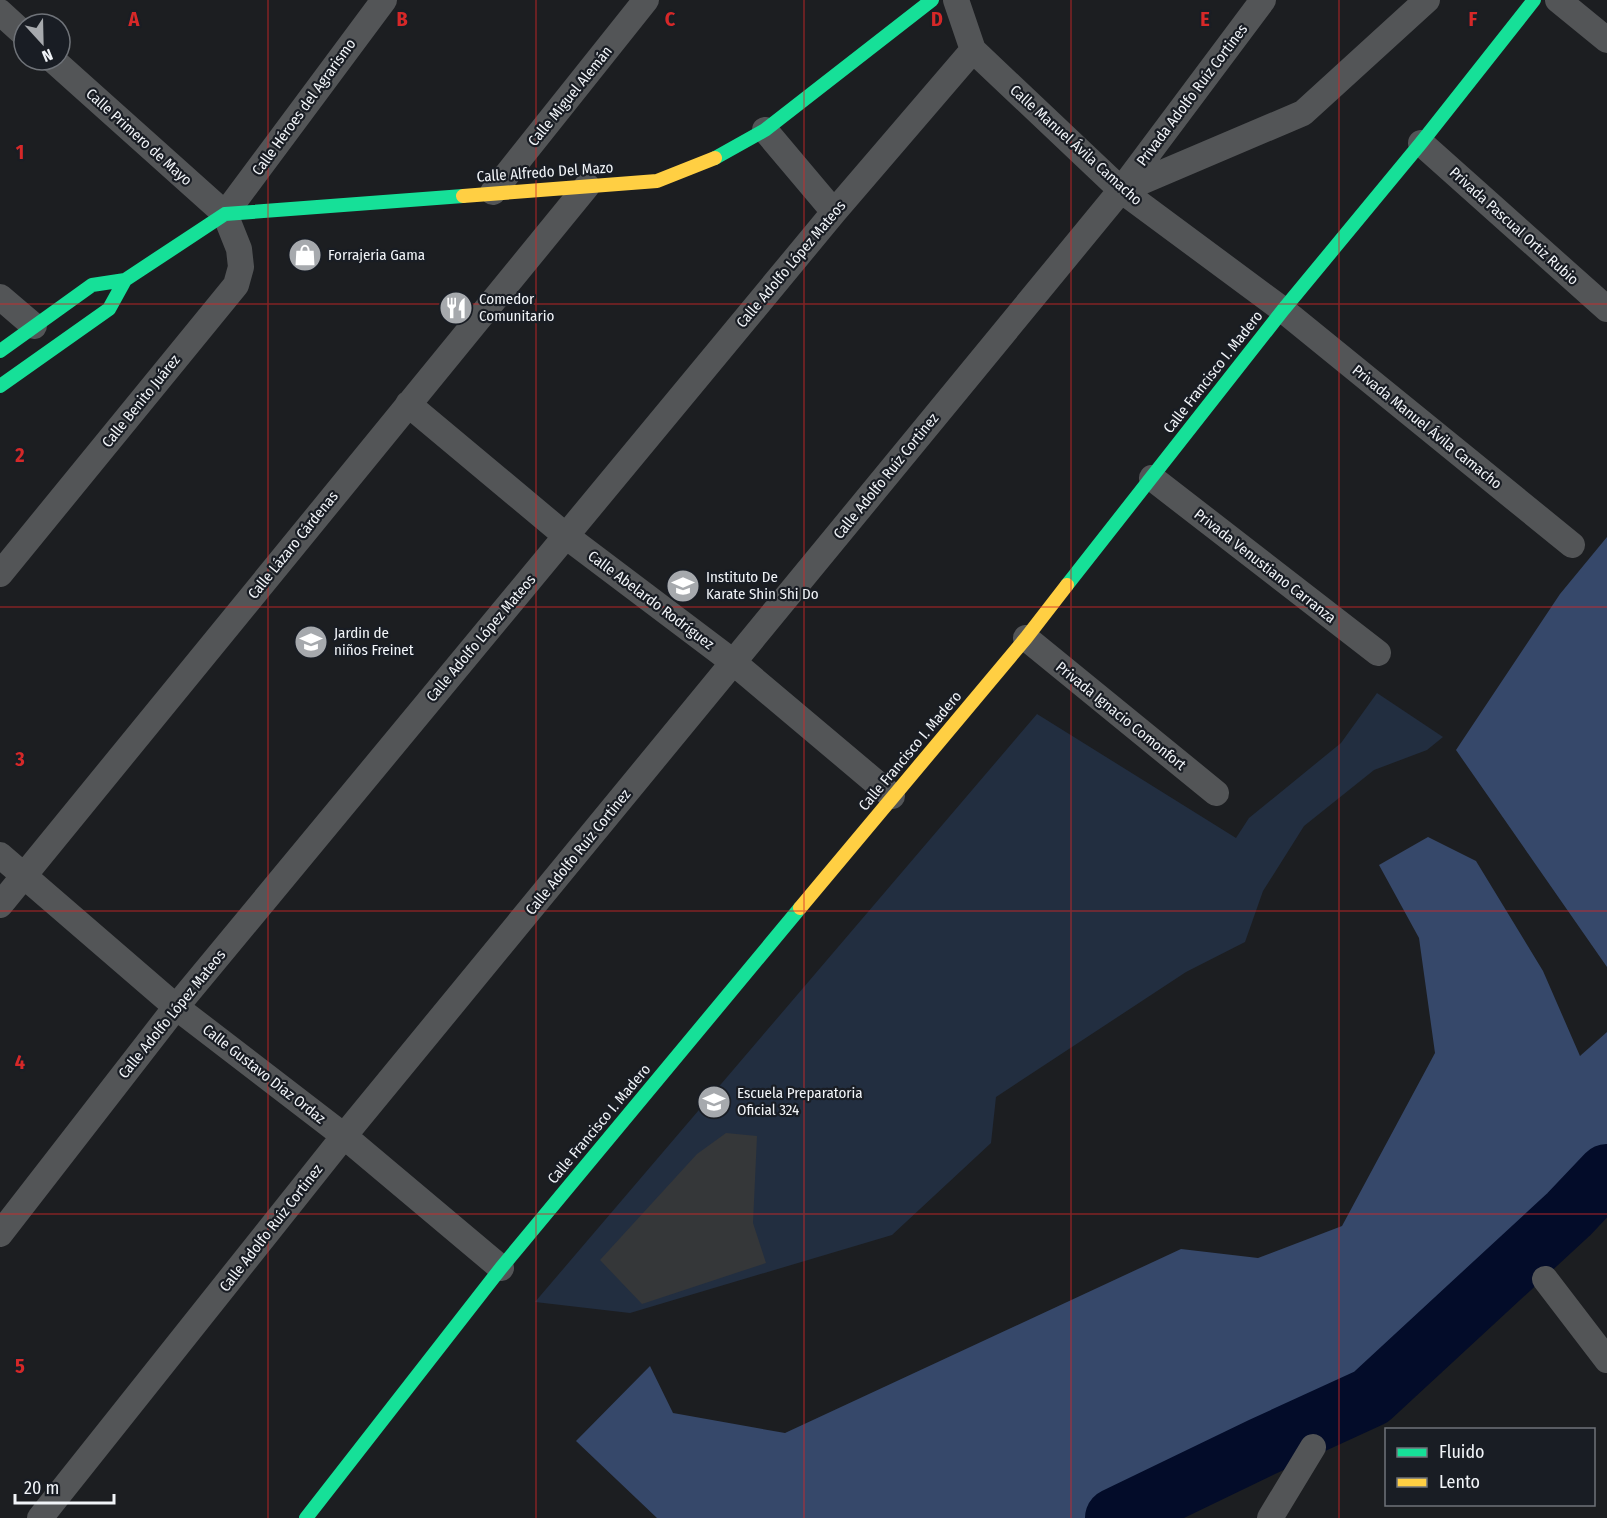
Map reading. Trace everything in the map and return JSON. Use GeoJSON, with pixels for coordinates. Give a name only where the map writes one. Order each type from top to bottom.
{"type":"FeatureCollection","features":[{"type":"Feature","properties":{"kind":"street","name":"Calle Miguel Alemán"},"geometry":{"type":"LineString","coordinates":[[493,192],[646,0]]}},
{"type":"Feature","properties":{"kind":"street","name":"Calle Alfredo Del Mazo"},"geometry":{"type":"LineString","coordinates":[[0,351],[92,285],[125,280],[225,214],[657,181],[713,159],[765,130],[932,0]]}},
{"type":"Feature","properties":{"kind":"street","name":"Calle Manuel Ávila Camacho"},"geometry":{"type":"LineString","coordinates":[[956,0],[973,51],[1121,190],[1283,310]]}},
{"type":"Feature","properties":{"kind":"street","name":"Privada Adolfo Ruíz Cortines"},"geometry":{"type":"LineString","coordinates":[[1121,190],[1263,0]]}},
{"type":"Feature","properties":{"kind":"street"},"geometry":{"type":"LineString","coordinates":[[1121,190],[1303,113],[1427,0]]}},
{"type":"Feature","properties":{"kind":"street","name":"Calle Francisco I. Madero"},"geometry":{"type":"LineString","coordinates":[[306,1518],[501,1268],[1026,638],[1283,310],[1421,143],[1534,0]]}},
{"type":"Feature","properties":{"kind":"street"},"geometry":{"type":"LineString","coordinates":[[1558,0],[1607,40]]}},
{"type":"Feature","properties":{"kind":"street","name":"Calle Héroes del Agrarismo"},"geometry":{"type":"LineString","coordinates":[[225,214],[373,4]]}},
{"type":"Feature","properties":{"kind":"street"},"geometry":{"type":"LineString","coordinates":[[0,12],[12,23]]}},
{"type":"Feature","properties":{"kind":"street","name":"Calle Adolfo López Mateos"},"geometry":{"type":"LineString","coordinates":[[0,1234],[176,1007],[834,212],[973,51]]}},
{"type":"Feature","properties":{"kind":"street","name":"Calle Primero de Mayo"},"geometry":{"type":"LineString","coordinates":[[66,72],[225,214]]}},
{"type":"Feature","properties":{"kind":"street"},"geometry":{"type":"LineString","coordinates":[[765,130],[834,212]]}},
{"type":"Feature","properties":{"kind":"street","name":"Privada Pascual Ortiz Rubio"},"geometry":{"type":"LineString","coordinates":[[1421,143],[1607,309]]}},
{"type":"Feature","properties":{"kind":"street","name":"Calle Lázaro Cárdenas"},"geometry":{"type":"LineString","coordinates":[[0,904],[587,186]]}},
{"type":"Feature","properties":{"kind":"street","name":"Calle Adolfo Ruíz Cortinez"},"geometry":{"type":"LineString","coordinates":[[40,1518],[344,1136],[1121,190]]}},
{"type":"Feature","properties":{"kind":"street","name":"Calle Benito Juárez"},"geometry":{"type":"LineString","coordinates":[[0,574],[236,285],[241,267],[239,249],[225,214]]}},
{"type":"Feature","properties":{"kind":"street","name":"Calle Alfredo Del Mazo"},"geometry":{"type":"LineString","coordinates":[[0,386],[109,309],[125,280]]}},
{"type":"Feature","properties":{"kind":"street"},"geometry":{"type":"LineString","coordinates":[[0,297],[34,326]]}},
{"type":"Feature","properties":{"kind":"street","name":"Privada Manuel Ávila Camacho"},"geometry":{"type":"LineString","coordinates":[[1283,310],[1572,545]]}},
{"type":"Feature","properties":{"kind":"street","name":"Calle Abelardo Rodríguez"},"geometry":{"type":"LineString","coordinates":[[408,404],[566,536],[733,662],[892,796]]}},
{"type":"Feature","properties":{"kind":"street","name":"Privada Venustiano Carranza"},"geometry":{"type":"LineString","coordinates":[[1152,478],[1378,653]]}},
{"type":"Feature","properties":{"kind":"street","name":"Privada Ignacio Comonfort"},"geometry":{"type":"LineString","coordinates":[[1026,638],[1216,793]]}},
{"type":"Feature","properties":{"kind":"street","name":"Calle Gustavo Díaz Ordaz"},"geometry":{"type":"LineString","coordinates":[[0,855],[176,1007],[344,1136],[501,1268]]}},
{"type":"Feature","properties":{"kind":"street"},"geometry":{"type":"LineString","coordinates":[[1545,1279],[1607,1360]]}},
{"type":"Feature","properties":{"kind":"street"},"geometry":{"type":"LineString","coordinates":[[1270,1518],[1313,1447]]}},
{"type":"Feature","properties":{"kind":"shaded area"},"geometry":{"type":"Polygon","coordinates":[[[1607,537],[1607,967],[1456,750],[1560,594],[1607,537]]]}},
{"type":"Feature","properties":{"kind":"shaded area"},"geometry":{"type":"Polygon","coordinates":[[[1377,693],[1443,737],[1427,750],[1374,770],[1304,826],[1263,891],[1245,942],[1186,972],[996,1097],[991,1143],[892,1235],[630,1313],[535,1302],[1037,714],[1236,838],[1249,818],[1341,743],[1377,693]]]}},
{"type":"Feature","properties":{"kind":"shaded area"},"geometry":{"type":"Polygon","coordinates":[[[1428,837],[1476,861],[1543,971],[1580,1056],[1607,1032],[1607,1152],[1528,1221],[1392,1359],[1213,1442],[1156,1518],[657,1518],[576,1441],[650,1366],[673,1413],[785,1433],[1181,1249],[1258,1258],[1342,1226],[1435,1053],[1419,938],[1379,865],[1428,837]]]}},
{"type":"Feature","properties":{"kind":"building"},"geometry":{"type":"Polygon","coordinates":[[[726,1133],[757,1136],[753,1223],[766,1263],[642,1304],[600,1260],[697,1154],[726,1133]]]}},
{"type":"Feature","properties":{"kind":"waterway"},"geometry":{"type":"LineString","coordinates":[[1115,1518],[1371,1397],[1569,1214],[1607,1174]]}},
{"type":"Feature","properties":{"kind":"traffic: fast"},"geometry":{"type":"LineString","coordinates":[[715,158],[765,130],[932,0]]}},
{"type":"Feature","properties":{"kind":"traffic: fast"},"geometry":{"type":"LineString","coordinates":[[1067,585],[1283,310],[1421,143],[1534,0]]}},
{"type":"Feature","properties":{"kind":"traffic: fast"},"geometry":{"type":"LineString","coordinates":[[0,351],[92,285],[125,280],[225,214],[463,196]]}},
{"type":"Feature","properties":{"kind":"traffic: fast"},"geometry":{"type":"LineString","coordinates":[[0,386],[109,309],[125,280]]}},
{"type":"Feature","properties":{"kind":"traffic: fast"},"geometry":{"type":"LineString","coordinates":[[306,1518],[501,1268],[800,908]]}},
{"type":"Feature","properties":{"kind":"traffic: slow"},"geometry":{"type":"LineString","coordinates":[[463,196],[657,181],[715,158]]}},
{"type":"Feature","properties":{"kind":"traffic: slow"},"geometry":{"type":"LineString","coordinates":[[800,908],[1026,638],[1067,585]]}},
{"type":"Feature","properties":{"kind":"place","name":"Forrajeria Gama"},"geometry":{"type":"Point","coordinates":[305,255]}},
{"type":"Feature","properties":{"kind":"place","name":"Comedor Comunitario"},"geometry":{"type":"Point","coordinates":[456,308]}},
{"type":"Feature","properties":{"kind":"place","name":"Instituto De Karate Shin Shi Do"},"geometry":{"type":"Point","coordinates":[683,586]}},
{"type":"Feature","properties":{"kind":"place","name":"Jardin de niños Freinet"},"geometry":{"type":"Point","coordinates":[311,642]}},
{"type":"Feature","properties":{"kind":"place","name":"Escuela Preparatoria Oficial 324"},"geometry":{"type":"Point","coordinates":[714,1102]}}]}
